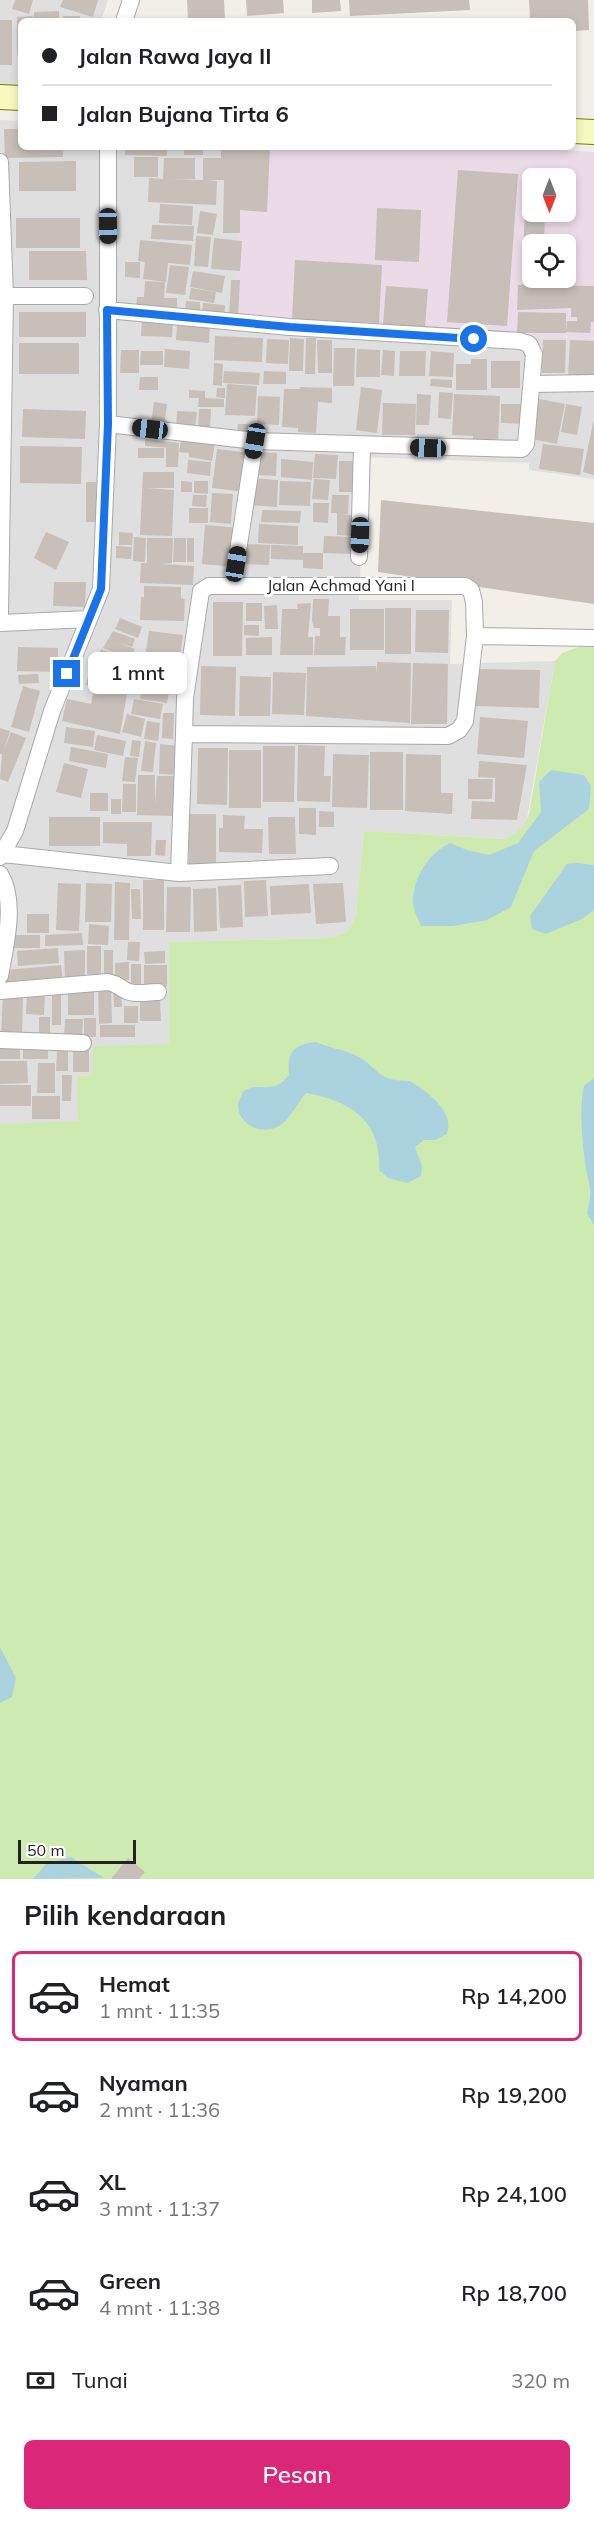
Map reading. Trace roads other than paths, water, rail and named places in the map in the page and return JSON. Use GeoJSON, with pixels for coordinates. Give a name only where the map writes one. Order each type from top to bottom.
{"type":"FeatureCollection","features":[{"type":"Feature","properties":{"kind":"street"},"geometry":{"type":"LineString","coordinates":[[125,18],[130,0]]}},
{"type":"Feature","properties":{"kind":"street"},"geometry":{"type":"LineString","coordinates":[[0,98],[18,99]]}},
{"type":"Feature","properties":{"kind":"street"},"geometry":{"type":"LineString","coordinates":[[576,131],[594,132]]}},
{"type":"Feature","properties":{"kind":"street"},"geometry":{"type":"LineString","coordinates":[[108,150],[108,424],[101,589],[52,711],[15,831],[1,855],[180,873],[330,866]]}},
{"type":"Feature","properties":{"kind":"street"},"geometry":{"type":"LineString","coordinates":[[0,162],[5,296],[0,614]]}},
{"type":"Feature","properties":{"kind":"street"},"geometry":{"type":"LineString","coordinates":[[5,296],[85,296]]}},
{"type":"Feature","properties":{"kind":"street"},"geometry":{"type":"LineString","coordinates":[[107,310],[290,327],[520,341],[529,344],[534,354],[526,444],[522,449],[255,441],[108,424]]}},
{"type":"Feature","properties":{"kind":"street"},"geometry":{"type":"LineString","coordinates":[[533,384],[594,382]]}},
{"type":"Feature","properties":{"kind":"street"},"geometry":{"type":"LineString","coordinates":[[236,564],[255,441]]}},
{"type":"Feature","properties":{"kind":"street"},"geometry":{"type":"LineString","coordinates":[[359,557],[362,446]]}},
{"type":"Feature","properties":{"kind":"street","name":"Jalan Achmad Yani I"},"geometry":{"type":"LineString","coordinates":[[180,873],[184,734],[187,687],[201,591],[209,586],[465,586],[471,590],[474,602],[475,636],[465,721],[459,730],[448,736],[184,734]]}},
{"type":"Feature","properties":{"kind":"street"},"geometry":{"type":"LineString","coordinates":[[0,623],[89,619]]}},
{"type":"Feature","properties":{"kind":"street"},"geometry":{"type":"LineString","coordinates":[[475,636],[594,638]]}},
{"type":"Feature","properties":{"kind":"street"},"geometry":{"type":"LineString","coordinates":[[0,874],[7,899],[7,915],[0,976]]}},
{"type":"Feature","properties":{"kind":"street"},"geometry":{"type":"LineString","coordinates":[[0,991],[108,982],[121,985],[126,991],[158,992]]}},
{"type":"Feature","properties":{"kind":"street"},"geometry":{"type":"LineString","coordinates":[[0,1041],[83,1043]]}},
{"type":"Feature","properties":{"kind":"water"},"geometry":{"type":"Polygon","coordinates":[[[551,770],[584,775],[591,786],[589,809],[534,851],[511,907],[487,920],[453,926],[421,926],[414,908],[414,893],[419,875],[429,859],[450,843],[489,855],[518,843],[541,812],[539,782],[551,770]]]}},
{"type":"Feature","properties":{"kind":"water"},"geometry":{"type":"Polygon","coordinates":[[[567,864],[594,865],[594,910],[582,919],[546,934],[532,929],[530,916],[567,864]]]}},
{"type":"Feature","properties":{"kind":"water"},"geometry":{"type":"Polygon","coordinates":[[[316,1042],[361,1058],[389,1078],[410,1081],[438,1103],[447,1118],[447,1134],[435,1140],[424,1140],[415,1147],[422,1166],[421,1176],[407,1183],[388,1178],[379,1170],[379,1153],[369,1126],[350,1108],[322,1097],[306,1093],[287,1120],[273,1129],[252,1127],[242,1118],[238,1104],[243,1091],[256,1087],[272,1087],[283,1081],[289,1075],[289,1060],[293,1051],[302,1045],[316,1042]]]}},
{"type":"Feature","properties":{"kind":"water"},"geometry":{"type":"Polygon","coordinates":[[[594,1078],[594,1225],[587,1213],[590,1192],[581,1113],[584,1086],[594,1078]]]}},
{"type":"Feature","properties":{"kind":"water"},"geometry":{"type":"Polygon","coordinates":[[[0,1647],[16,1678],[12,1697],[0,1703],[0,1647]]]}},
{"type":"Feature","properties":{"kind":"water"},"geometry":{"type":"Polygon","coordinates":[[[71,1857],[104,1878],[33,1879],[47,1863],[71,1857]]]}}]}
